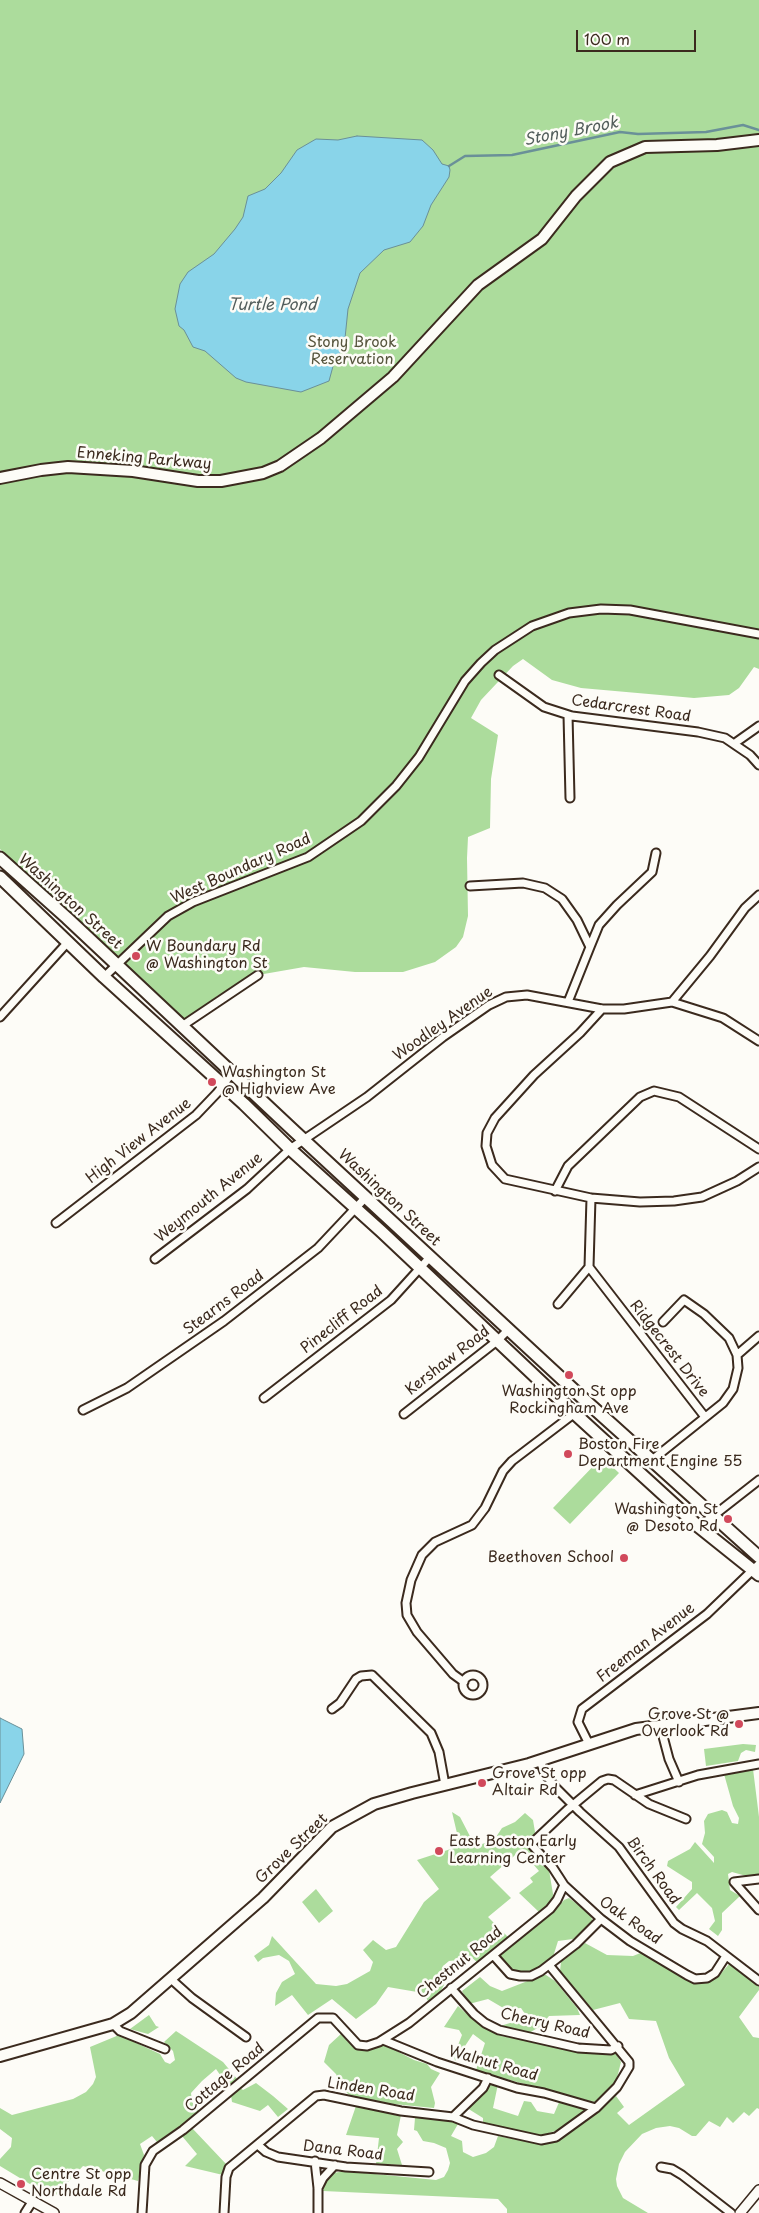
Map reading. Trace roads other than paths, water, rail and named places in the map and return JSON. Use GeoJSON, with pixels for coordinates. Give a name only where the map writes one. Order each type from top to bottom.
{"type":"FeatureCollection","features":[{"type":"Feature","properties":{"kind":"main road","name":"Enneking Parkway"},"geometry":{"type":"LineString","coordinates":[[0,478],[68,467],[133,471],[198,481],[221,481],[256,474],[280,466],[320,438],[394,376],[478,285],[542,238],[583,189],[610,162],[645,146],[717,144],[759,140]]}},
{"type":"Feature","properties":{"kind":"main road","name":"Washington Street"},"geometry":{"type":"LineString","coordinates":[[0,858],[588,1403],[759,1557]]}},
{"type":"Feature","properties":{"kind":"main road","name":"Washington Street"},"geometry":{"type":"LineString","coordinates":[[0,877],[104,977],[223,1085],[355,1210],[382,1232],[574,1413],[699,1527],[757,1570]]}},
{"type":"Feature","properties":{"kind":"main road","name":"Grove Street"},"geometry":{"type":"LineString","coordinates":[[0,2056],[113,2024],[131,2013],[172,1980],[263,1898],[332,1827],[374,1804],[540,1761],[628,1731],[660,1725],[759,1713]]}},
{"type":"Feature","properties":{"kind":"street","name":"West Boundary Road"},"geometry":{"type":"LineString","coordinates":[[104,977],[168,916],[193,902],[308,857],[361,820],[396,786],[419,757],[470,675],[496,650],[532,626],[569,613],[601,609],[630,610],[759,634]]}},
{"type":"Feature","properties":{"kind":"street","name":"Cedarcrest Road"},"geometry":{"type":"LineString","coordinates":[[499,675],[544,707],[568,715],[698,732],[725,738],[735,743],[759,765]]}},
{"type":"Feature","properties":{"kind":"street"},"geometry":{"type":"LineString","coordinates":[[568,715],[570,798]]}},
{"type":"Feature","properties":{"kind":"street"},"geometry":{"type":"LineString","coordinates":[[735,743],[759,726]]}},
{"type":"Feature","properties":{"kind":"street"},"geometry":{"type":"LineString","coordinates":[[568,1002],[599,925],[652,872],[656,853]]}},
{"type":"Feature","properties":{"kind":"street"},"geometry":{"type":"LineString","coordinates":[[470,886],[523,883],[545,888],[562,899],[577,920],[590,947]]}},
{"type":"Feature","properties":{"kind":"street"},"geometry":{"type":"LineString","coordinates":[[672,1002],[710,956],[745,908],[759,895]]}},
{"type":"Feature","properties":{"kind":"street"},"geometry":{"type":"LineString","coordinates":[[0,1017],[68,942]]}},
{"type":"Feature","properties":{"kind":"street"},"geometry":{"type":"LineString","coordinates":[[182,1026],[258,975]]}},
{"type":"Feature","properties":{"kind":"street","name":"Woodley Avenue"},"geometry":{"type":"LineString","coordinates":[[304,1141],[367,1097],[442,1038],[489,1005],[506,997],[527,995],[602,1009],[624,1009],[672,1002],[723,1018],[759,1042]]}},
{"type":"Feature","properties":{"kind":"street"},"geometry":{"type":"LineString","coordinates":[[602,1009],[580,1033],[534,1075],[495,1118],[487,1133],[486,1146],[492,1164],[505,1179],[592,1198],[640,1202],[674,1201],[702,1197],[737,1181],[759,1167]]}},
{"type":"Feature","properties":{"kind":"street","name":"High View Avenue"},"geometry":{"type":"LineString","coordinates":[[56,1223],[196,1115],[232,1073]]}},
{"type":"Feature","properties":{"kind":"street"},"geometry":{"type":"LineString","coordinates":[[555,1190],[568,1166],[640,1097],[654,1091],[679,1096],[759,1149]]}},
{"type":"Feature","properties":{"kind":"street","name":"Weymouth Avenue"},"geometry":{"type":"LineString","coordinates":[[154,1259],[248,1189],[290,1149],[304,1141]]}},
{"type":"Feature","properties":{"kind":"street","name":"Stearns Road"},"geometry":{"type":"LineString","coordinates":[[83,1410],[134,1383],[224,1321],[318,1248],[366,1197]]}},
{"type":"Feature","properties":{"kind":"street"},"geometry":{"type":"LineString","coordinates":[[558,1304],[589,1267],[592,1198]]}},
{"type":"Feature","properties":{"kind":"street","name":"Pinecliff Road"},"geometry":{"type":"LineString","coordinates":[[264,1398],[391,1300],[430,1257]]}},
{"type":"Feature","properties":{"kind":"street","name":"Ridgecrest Drive"},"geometry":{"type":"LineString","coordinates":[[589,1267],[705,1417],[652,1460]]}},
{"type":"Feature","properties":{"kind":"street"},"geometry":{"type":"LineString","coordinates":[[663,1322],[684,1300],[704,1314],[729,1338],[737,1355],[738,1368],[733,1389],[723,1403],[705,1417]]}},
{"type":"Feature","properties":{"kind":"street","name":"Kershaw Road"},"geometry":{"type":"LineString","coordinates":[[404,1414],[509,1330]]}},
{"type":"Feature","properties":{"kind":"street"},"geometry":{"type":"LineString","coordinates":[[737,1355],[759,1336]]}},
{"type":"Feature","properties":{"kind":"street"},"geometry":{"type":"LineString","coordinates":[[464,1682],[453,1674],[416,1632],[407,1615],[406,1603],[411,1580],[422,1555],[435,1542],[472,1525],[486,1508],[503,1472],[512,1461],[588,1403]]}},
{"type":"Feature","properties":{"kind":"street"},"geometry":{"type":"LineString","coordinates":[[699,1527],[759,1480]]}},
{"type":"Feature","properties":{"kind":"street","name":"Freeman Avenue"},"geometry":{"type":"LineString","coordinates":[[589,1744],[578,1722],[582,1710],[707,1614],[757,1570]]}},
{"type":"Feature","properties":{"kind":"street"},"geometry":{"type":"LineString","coordinates":[[332,1709],[340,1703],[356,1679],[372,1675],[431,1733],[439,1752],[445,1785]]}},
{"type":"Feature","properties":{"kind":"street"},"geometry":{"type":"LineString","coordinates":[[660,1725],[667,1755],[679,1782]]}},
{"type":"Feature","properties":{"kind":"street","name":"Birch Road"},"geometry":{"type":"LineString","coordinates":[[540,1761],[552,1784],[572,1805],[620,1847],[674,1922],[682,1929],[707,1940],[759,1981]]}},
{"type":"Feature","properties":{"kind":"street"},"geometry":{"type":"LineString","coordinates":[[635,1796],[698,1775],[759,1764]]}},
{"type":"Feature","properties":{"kind":"street"},"geometry":{"type":"LineString","coordinates":[[572,1805],[608,1779],[614,1780],[635,1796],[655,1807],[686,1820]]}},
{"type":"Feature","properties":{"kind":"street","name":"Oak Road"},"geometry":{"type":"LineString","coordinates":[[572,1805],[531,1844],[553,1868],[564,1885],[600,1919],[636,1945],[694,1978],[707,1978],[715,1973],[726,1956]]}},
{"type":"Feature","properties":{"kind":"street"},"geometry":{"type":"LineString","coordinates":[[759,1879],[734,1882],[759,1910]]}},
{"type":"Feature","properties":{"kind":"street","name":"Chestnut Road"},"geometry":{"type":"LineString","coordinates":[[361,2046],[371,2045],[384,2040],[408,2023],[550,1908],[557,1900],[564,1885]]}},
{"type":"Feature","properties":{"kind":"street"},"geometry":{"type":"LineString","coordinates":[[493,1955],[507,1971],[515,1976],[530,1976],[549,1965],[576,1944],[600,1919]]}},
{"type":"Feature","properties":{"kind":"street"},"geometry":{"type":"LineString","coordinates":[[549,1965],[628,2060],[629,2067],[617,2087],[596,2108]]}},
{"type":"Feature","properties":{"kind":"street"},"geometry":{"type":"LineString","coordinates":[[172,1980],[192,1998],[246,2037]]}},
{"type":"Feature","properties":{"kind":"street","name":"Cherry Road"},"geometry":{"type":"LineString","coordinates":[[451,1988],[474,2014],[485,2023],[499,2030],[578,2048],[611,2050],[618,2046]]}},
{"type":"Feature","properties":{"kind":"street","name":"Cottage Road"},"geometry":{"type":"LineString","coordinates":[[142,2213],[145,2165],[153,2151],[184,2130],[318,2018],[333,2018],[352,2041],[361,2046]]}},
{"type":"Feature","properties":{"kind":"street"},"geometry":{"type":"LineString","coordinates":[[113,2024],[120,2031],[165,2050]]}},
{"type":"Feature","properties":{"kind":"street","name":"Walnut Road"},"geometry":{"type":"LineString","coordinates":[[384,2040],[430,2060],[522,2089],[553,2095],[596,2108]]}},
{"type":"Feature","properties":{"kind":"street"},"geometry":{"type":"LineString","coordinates":[[453,2117],[482,2088],[488,2078]]}},
{"type":"Feature","properties":{"kind":"street","name":"Linden Road"},"geometry":{"type":"LineString","coordinates":[[224,2213],[227,2171],[312,2098],[320,2095],[401,2111],[453,2117],[473,2125],[536,2140],[547,2140],[556,2137],[596,2108]]}},
{"type":"Feature","properties":{"kind":"street","name":"Dana Road"},"geometry":{"type":"LineString","coordinates":[[258,2146],[274,2156],[335,2165],[429,2172]]}},
{"type":"Feature","properties":{"kind":"street"},"geometry":{"type":"LineString","coordinates":[[315,2162],[318,2213]]}},
{"type":"Feature","properties":{"kind":"street"},"geometry":{"type":"LineString","coordinates":[[318,2188],[323,2178],[335,2165]]}},
{"type":"Feature","properties":{"kind":"street"},"geometry":{"type":"LineString","coordinates":[[661,2167],[672,2169],[682,2175],[730,2213]]}},
{"type":"Feature","properties":{"kind":"street"},"geometry":{"type":"LineString","coordinates":[[0,2183],[54,2213]]}},
{"type":"Feature","properties":{"kind":"street"},"geometry":{"type":"LineString","coordinates":[[740,2213],[759,2190]]}},
{"type":"Feature","properties":{"kind":"street"},"geometry":{"type":"LineString","coordinates":[[25,2213],[32,2202]]}},
{"type":"Feature","properties":{"kind":"water","name":"Turtle Pond"},"geometry":{"type":"Polygon","coordinates":[[[357,136],[422,140],[433,150],[442,164],[449,166],[449,177],[431,205],[423,226],[410,242],[384,250],[360,273],[348,309],[344,348],[335,359],[329,381],[301,392],[246,382],[236,378],[205,351],[193,347],[184,330],[179,326],[175,309],[180,284],[188,272],[214,254],[235,229],[243,217],[248,196],[265,189],[281,173],[297,150],[316,139],[338,140],[357,136]]]}},
{"type":"Feature","properties":{"kind":"water"},"geometry":{"type":"Polygon","coordinates":[[[0,1718],[22,1729],[24,1754],[0,1803],[0,1718]]]}},
{"type":"Feature","properties":{"kind":"waterway","name":"Stony Brook"},"geometry":{"type":"LineString","coordinates":[[449,166],[465,156],[512,155],[620,132],[638,134],[706,132],[743,125],[759,130]]}},
{"type":"Feature","properties":{"kind":"place","name":"W Boundary Rd @ Washington St"},"geometry":{"type":"Point","coordinates":[136,956]}},
{"type":"Feature","properties":{"kind":"place","name":"Washington St @ Highview Ave"},"geometry":{"type":"Point","coordinates":[212,1082]}},
{"type":"Feature","properties":{"kind":"place","name":"Washington St opp Rockingham Ave"},"geometry":{"type":"Point","coordinates":[569,1375]}},
{"type":"Feature","properties":{"kind":"place","name":"Boston Fire Department Engine 55"},"geometry":{"type":"Point","coordinates":[568,1454]}},
{"type":"Feature","properties":{"kind":"place","name":"Washington St @ Desoto Rd"},"geometry":{"type":"Point","coordinates":[728,1519]}},
{"type":"Feature","properties":{"kind":"place","name":"Beethoven School"},"geometry":{"type":"Point","coordinates":[624,1558]}},
{"type":"Feature","properties":{"kind":"place","name":"Grove St @ Overlook Rd"},"geometry":{"type":"Point","coordinates":[739,1724]}},
{"type":"Feature","properties":{"kind":"place","name":"Grove St opp Altair Rd"},"geometry":{"type":"Point","coordinates":[482,1783]}},
{"type":"Feature","properties":{"kind":"place","name":"East Boston Early Learning Center"},"geometry":{"type":"Point","coordinates":[439,1851]}},
{"type":"Feature","properties":{"kind":"place","name":"Centre St opp Northdale Rd"},"geometry":{"type":"Point","coordinates":[21,2184]}},
{"type":"Feature","properties":{"kind":"park label","name":"Stony Brook Reservation"},"geometry":{"type":"Point","coordinates":[352,352]}}]}
